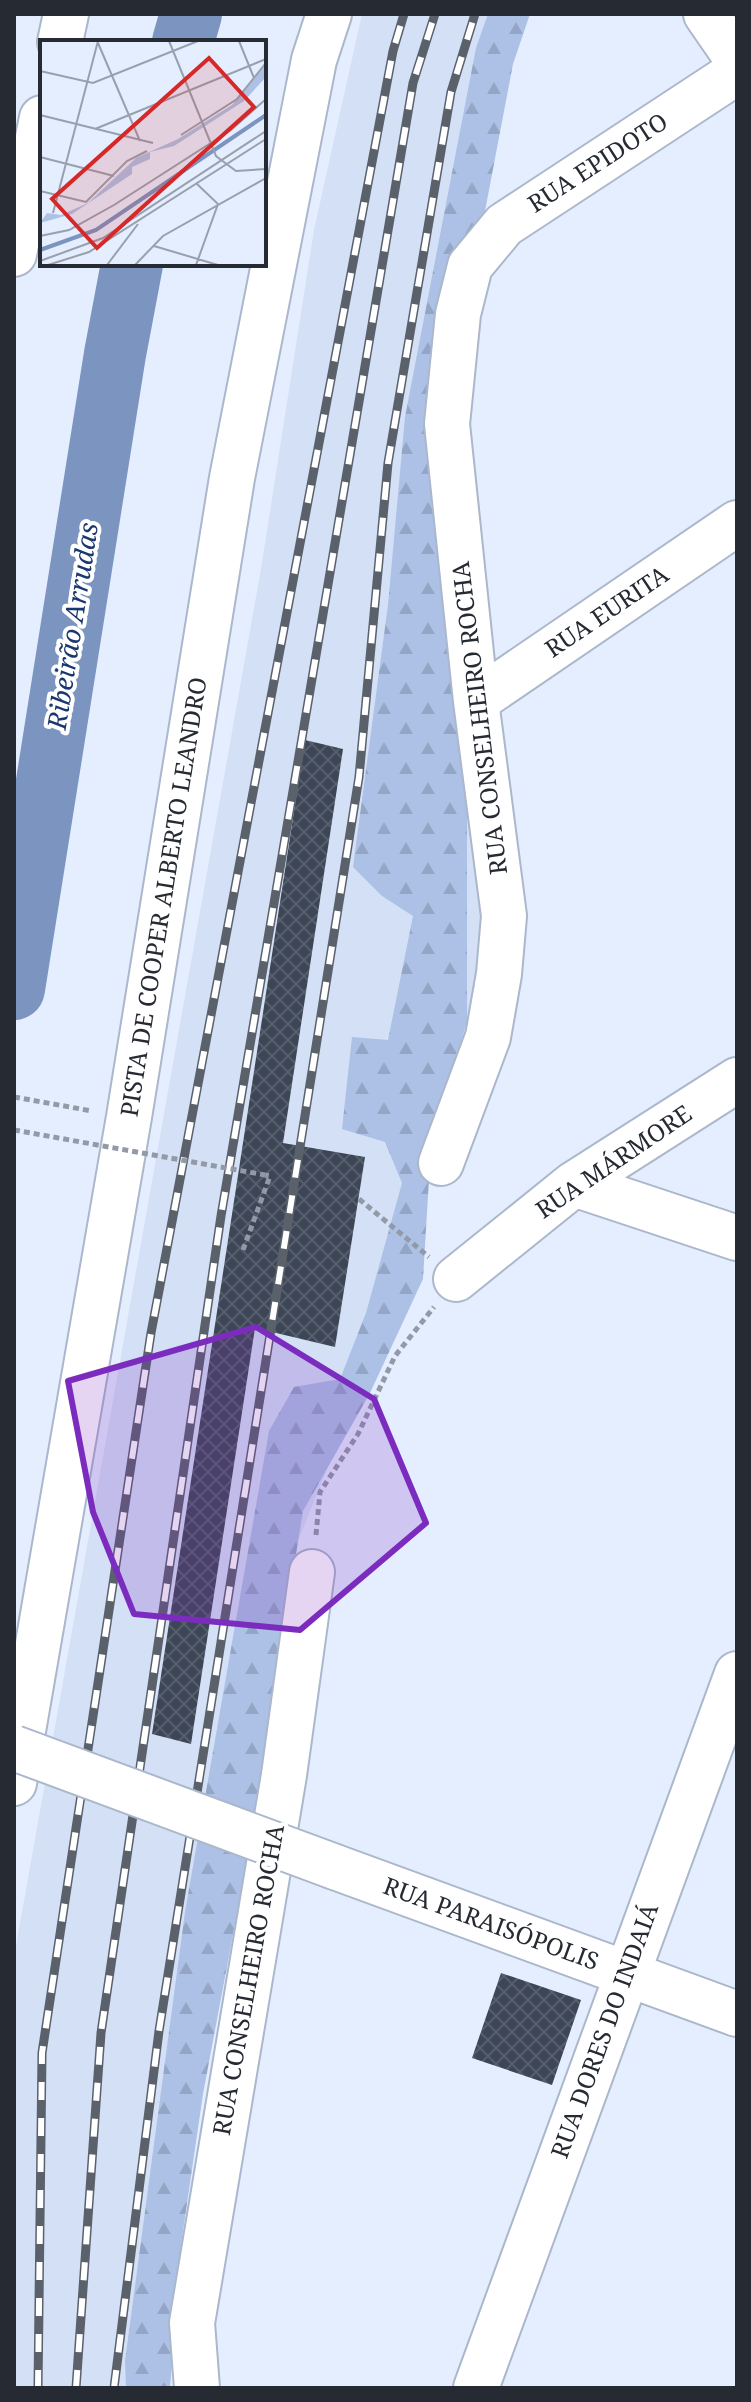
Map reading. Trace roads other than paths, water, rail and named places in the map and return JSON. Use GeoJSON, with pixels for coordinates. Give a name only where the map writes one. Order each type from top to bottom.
{"type":"FeatureCollection","features":[{"type":"Feature","properties":{"kind":"street"},"geometry":{"type":"LineString","coordinates":[[60,40],[66,14]]}},
{"type":"Feature","properties":{"kind":"street","name":"PISTA DE COOPER ALBERTO LEANDRO"},"geometry":{"type":"LineString","coordinates":[[14,1783],[129,1117],[232,478],[314,60],[329,14]]}},
{"type":"Feature","properties":{"kind":"street"},"geometry":{"type":"LineString","coordinates":[[706,14],[737,59]]}},
{"type":"Feature","properties":{"kind":"street","name":"RUA EPIDOTO"},"geometry":{"type":"LineString","coordinates":[[470,266],[504,225],[737,72]]}},
{"type":"Feature","properties":{"kind":"street"},"geometry":{"type":"LineString","coordinates":[[14,254],[40,128]]}},
{"type":"Feature","properties":{"kind":"street","name":"RUA CONSELHEIRO ROCHA"},"geometry":{"type":"LineString","coordinates":[[441,1163],[488,1037],[499,974],[504,916],[476,701],[447,424],[458,314],[470,266]]}},
{"type":"Feature","properties":{"kind":"street","name":"RUA EURITA"},"geometry":{"type":"LineString","coordinates":[[476,701],[737,523]]}},
{"type":"Feature","properties":{"kind":"street","name":"RUA MÁRMORE"},"geometry":{"type":"LineString","coordinates":[[456,1279],[574,1184],[737,1080]]}},
{"type":"Feature","properties":{"kind":"street"},"geometry":{"type":"LineString","coordinates":[[574,1184],[737,1238]]}},
{"type":"Feature","properties":{"kind":"street","name":"RUA CONSELHEIRO ROCHA"},"geometry":{"type":"LineString","coordinates":[[197,2388],[192,2323],[284,1775],[312,1572]]}},
{"type":"Feature","properties":{"kind":"street","name":"RUA DORES DO INDAIÁ"},"geometry":{"type":"LineString","coordinates":[[476,2388],[737,1674]]}},
{"type":"Feature","properties":{"kind":"street","name":"RUA PARAISÓPOLIS"},"geometry":{"type":"LineString","coordinates":[[14,1748],[737,2014]]}},
{"type":"Feature","properties":{"kind":"waterway","name":"Ribeirão Arrudas"},"geometry":{"type":"LineString","coordinates":[[184,40],[191,14]]}},
{"type":"Feature","properties":{"kind":"waterway","name":"Ribeirão Arrudas"},"geometry":{"type":"LineString","coordinates":[[14,989],[132,266]]}},
{"type":"Feature","properties":{"kind":"railway"},"geometry":{"type":"LineString","coordinates":[[38,2388],[42,2053],[151,1333],[393,51],[404,14]]}},
{"type":"Feature","properties":{"kind":"railway"},"geometry":{"type":"LineString","coordinates":[[76,2388],[101,2033],[221,1216],[413,83],[435,14]]}},
{"type":"Feature","properties":{"kind":"railway"},"geometry":{"type":"LineString","coordinates":[[114,2388],[159,2031],[359,777],[388,463],[451,92],[475,14]]}}]}
